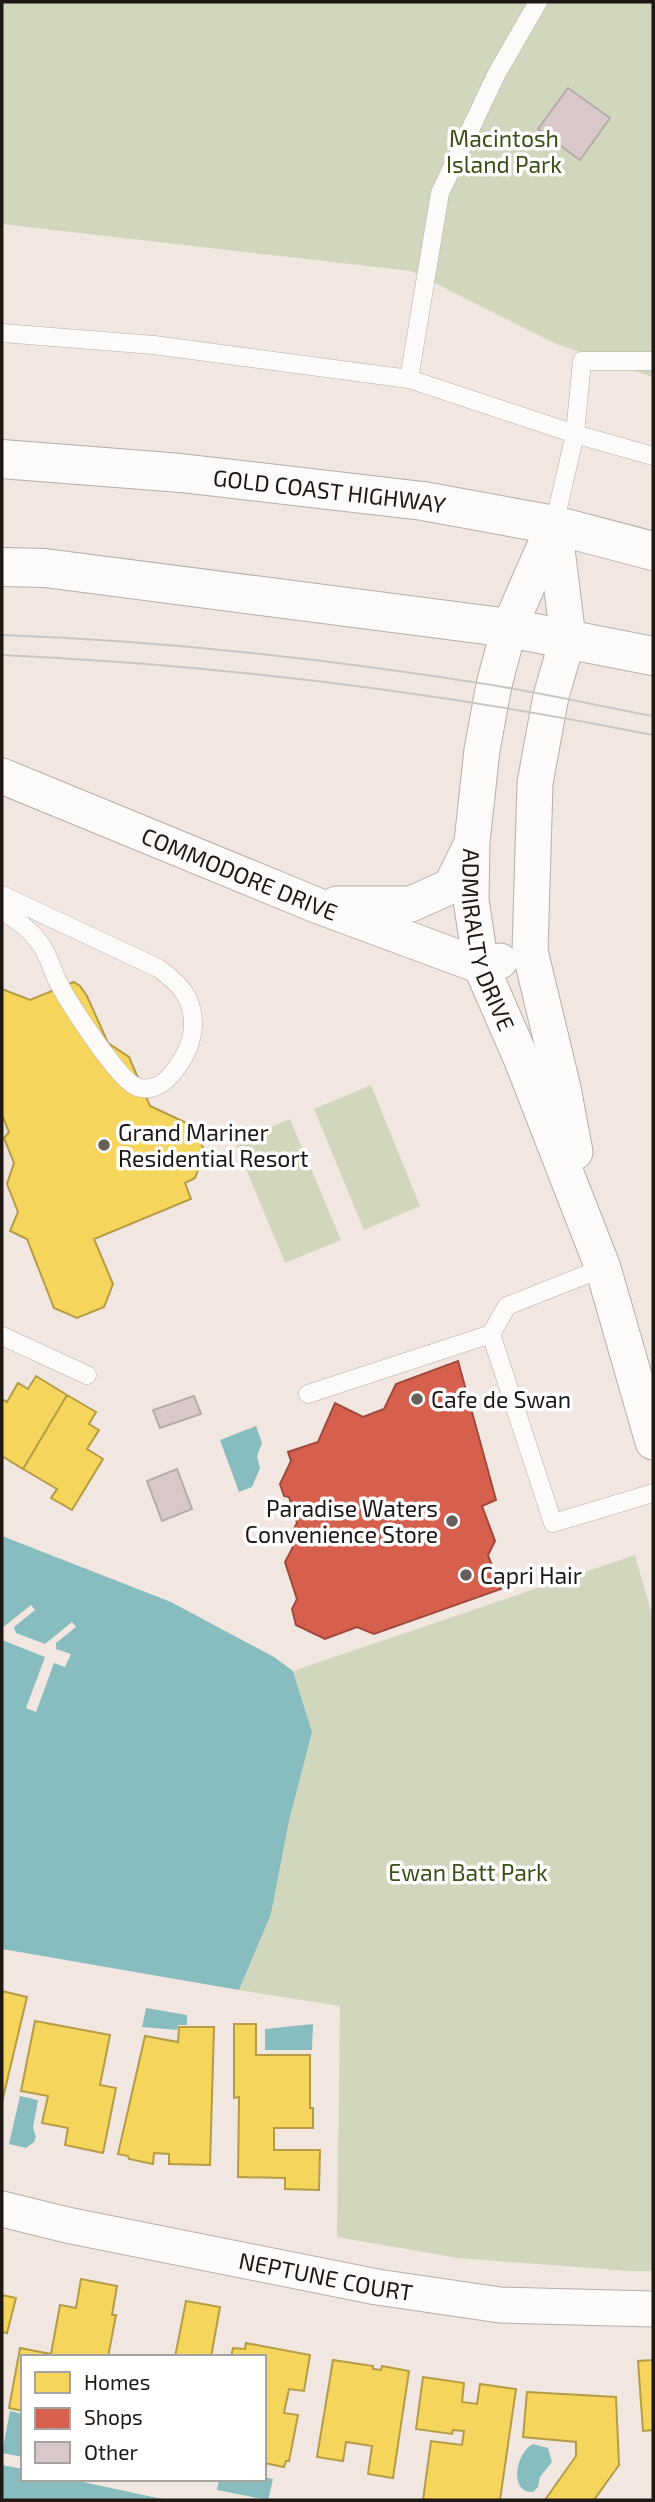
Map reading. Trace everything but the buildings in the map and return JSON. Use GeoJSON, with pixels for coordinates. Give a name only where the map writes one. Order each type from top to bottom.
{"type":"FeatureCollection","features":[{"type":"Feature","properties":{"kind":"highway","name":"GOLD COAST HIGHWAY"},"geometry":{"type":"LineString","coordinates":[[2,459],[181,473],[423,501],[554,525],[653,551]]}},
{"type":"Feature","properties":{"kind":"highway"},"geometry":{"type":"LineString","coordinates":[[2,567],[45,568],[509,628],[653,656]]}},
{"type":"Feature","properties":{"kind":"street","name":"ADMIRALTY DRIVE"},"geometry":{"type":"LineString","coordinates":[[554,525],[509,628],[484,731],[472,842],[471,900],[481,966],[521,1058],[597,1252],[636,1360],[653,1442]]}},
{"type":"Feature","properties":{"kind":"street"},"geometry":{"type":"LineString","coordinates":[[554,525],[568,638]]}},
{"type":"Feature","properties":{"kind":"street","name":"ADMIRALTY DRIVE"},"geometry":{"type":"LineString","coordinates":[[568,638],[551,696],[535,783],[530,951],[563,1087],[597,1252]]}},
{"type":"Feature","properties":{"kind":"street","name":"COMMODORE DRIVE"},"geometry":{"type":"LineString","coordinates":[[2,776],[316,905],[481,966]]}},
{"type":"Feature","properties":{"kind":"street"},"geometry":{"type":"LineString","coordinates":[[316,905],[411,904],[451,886],[472,842]]}},
{"type":"Feature","properties":{"kind":"street"},"geometry":{"type":"LineString","coordinates":[[481,966],[530,951]]}},
{"type":"Feature","properties":{"kind":"street","name":"NEPTUNE COURT"},"geometry":{"type":"LineString","coordinates":[[2,2209],[66,2225],[377,2287],[500,2305],[653,2309]]}},
{"type":"Feature","properties":{"kind":"lane"},"geometry":{"type":"LineString","coordinates":[[409,379],[440,193],[497,73],[538,2]]}},
{"type":"Feature","properties":{"kind":"lane"},"geometry":{"type":"LineString","coordinates":[[2,333],[154,345],[409,379],[575,434],[653,456]]}},
{"type":"Feature","properties":{"kind":"lane"},"geometry":{"type":"LineString","coordinates":[[554,525],[575,434],[582,360],[653,361]]}},
{"type":"Feature","properties":{"kind":"lane"},"geometry":{"type":"LineString","coordinates":[[2,895],[158,968],[178,983],[190,1002],[193,1025],[189,1047],[180,1065],[166,1082],[154,1088],[136,1087],[121,1075],[58,982],[41,944],[30,931],[2,911]]}},
{"type":"Feature","properties":{"kind":"lane"},"geometry":{"type":"LineString","coordinates":[[308,1394],[491,1334],[507,1306],[597,1252]]}},
{"type":"Feature","properties":{"kind":"lane"},"geometry":{"type":"LineString","coordinates":[[491,1334],[553,1523],[653,1493]]}},
{"type":"Feature","properties":{"kind":"lane"},"geometry":{"type":"LineString","coordinates":[[2,1336],[88,1375]]}},
{"type":"Feature","properties":{"kind":"green space","name":"Macintosh Island Park"},"geometry":{"type":"Polygon","coordinates":[[[2,2],[653,2],[653,377],[556,344],[411,271],[2,224],[2,2]]]}},
{"type":"Feature","properties":{"kind":"green space"},"geometry":{"type":"Polygon","coordinates":[[[371,1085],[420,1206],[364,1230],[314,1109],[371,1085]]]}},
{"type":"Feature","properties":{"kind":"green space"},"geometry":{"type":"Polygon","coordinates":[[[290,1119],[341,1240],[285,1263],[235,1142],[290,1119]]]}},
{"type":"Feature","properties":{"kind":"green space","name":"Ewan Batt Park"},"geometry":{"type":"Polygon","coordinates":[[[635,1555],[653,1618],[653,2271],[458,2258],[337,2237],[340,2006],[239,1990],[271,1914],[289,1821],[312,1732],[293,1671],[635,1555]]]}},
{"type":"Feature","properties":{"kind":"water"},"geometry":{"type":"Polygon","coordinates":[[[256,1426],[262,1443],[257,1456],[260,1468],[252,1487],[239,1492],[220,1440],[256,1426]]]}},
{"type":"Feature","properties":{"kind":"water"},"geometry":{"type":"Polygon","coordinates":[[[2,1536],[171,1602],[274,1657],[293,1671],[312,1732],[289,1821],[271,1914],[239,1990],[2,1949],[2,1536]]]}},
{"type":"Feature","properties":{"kind":"water"},"geometry":{"type":"Polygon","coordinates":[[[146,2008],[187,2015],[187,2025],[178,2025],[177,2030],[142,2027],[146,2008]]]}},
{"type":"Feature","properties":{"kind":"water"},"geometry":{"type":"Polygon","coordinates":[[[313,2024],[312,2050],[265,2050],[265,2029],[313,2024]]]}},
{"type":"Feature","properties":{"kind":"water"},"geometry":{"type":"Polygon","coordinates":[[[20,2096],[38,2100],[33,2128],[36,2137],[26,2148],[9,2144],[20,2096]]]}},
{"type":"Feature","properties":{"kind":"water"},"geometry":{"type":"Polygon","coordinates":[[[10,2411],[21,2414],[21,2457],[2,2453],[10,2411]]]}},
{"type":"Feature","properties":{"kind":"water"},"geometry":{"type":"Polygon","coordinates":[[[533,2444],[548,2448],[552,2462],[540,2477],[538,2487],[533,2492],[525,2491],[520,2486],[517,2471],[522,2455],[533,2444]]]}},
{"type":"Feature","properties":{"kind":"water"},"geometry":{"type":"Polygon","coordinates":[[[2,2465],[21,2469],[21,2481],[78,2481],[167,2500],[2,2500],[2,2465]]]}},
{"type":"Feature","properties":{"kind":"water"},"geometry":{"type":"Polygon","coordinates":[[[273,2479],[268,2500],[217,2490],[219,2481],[273,2479]]]}},
{"type":"Feature","properties":{"kind":"pier"},"geometry":{"type":"Polygon","coordinates":[[[31,1605],[35,1610],[14,1627],[16,1633],[45,1644],[72,1622],[76,1627],[56,1643],[56,1649],[71,1654],[65,1667],[54,1663],[36,1712],[26,1708],[45,1657],[2,1640],[2,1628],[31,1605]]]}},
{"type":"Feature","properties":{"kind":"tram line"},"geometry":{"type":"LineString","coordinates":[[2,635],[125,642],[309,659],[492,685],[653,716]]}},
{"type":"Feature","properties":{"kind":"tram line"},"geometry":{"type":"LineString","coordinates":[[2,655],[166,666],[329,683],[492,706],[653,735]]}},
{"type":"Feature","properties":{"kind":"place","name":"Grand Mariner Residential Resort"},"geometry":{"type":"Point","coordinates":[104,1145]}},
{"type":"Feature","properties":{"kind":"place","name":"Cafe de Swan"},"geometry":{"type":"Point","coordinates":[417,1399]}},
{"type":"Feature","properties":{"kind":"place","name":"Paradise Waters Convenience Store"},"geometry":{"type":"Point","coordinates":[452,1521]}},
{"type":"Feature","properties":{"kind":"place","name":"Capri Hair"},"geometry":{"type":"Point","coordinates":[466,1575]}}]}
